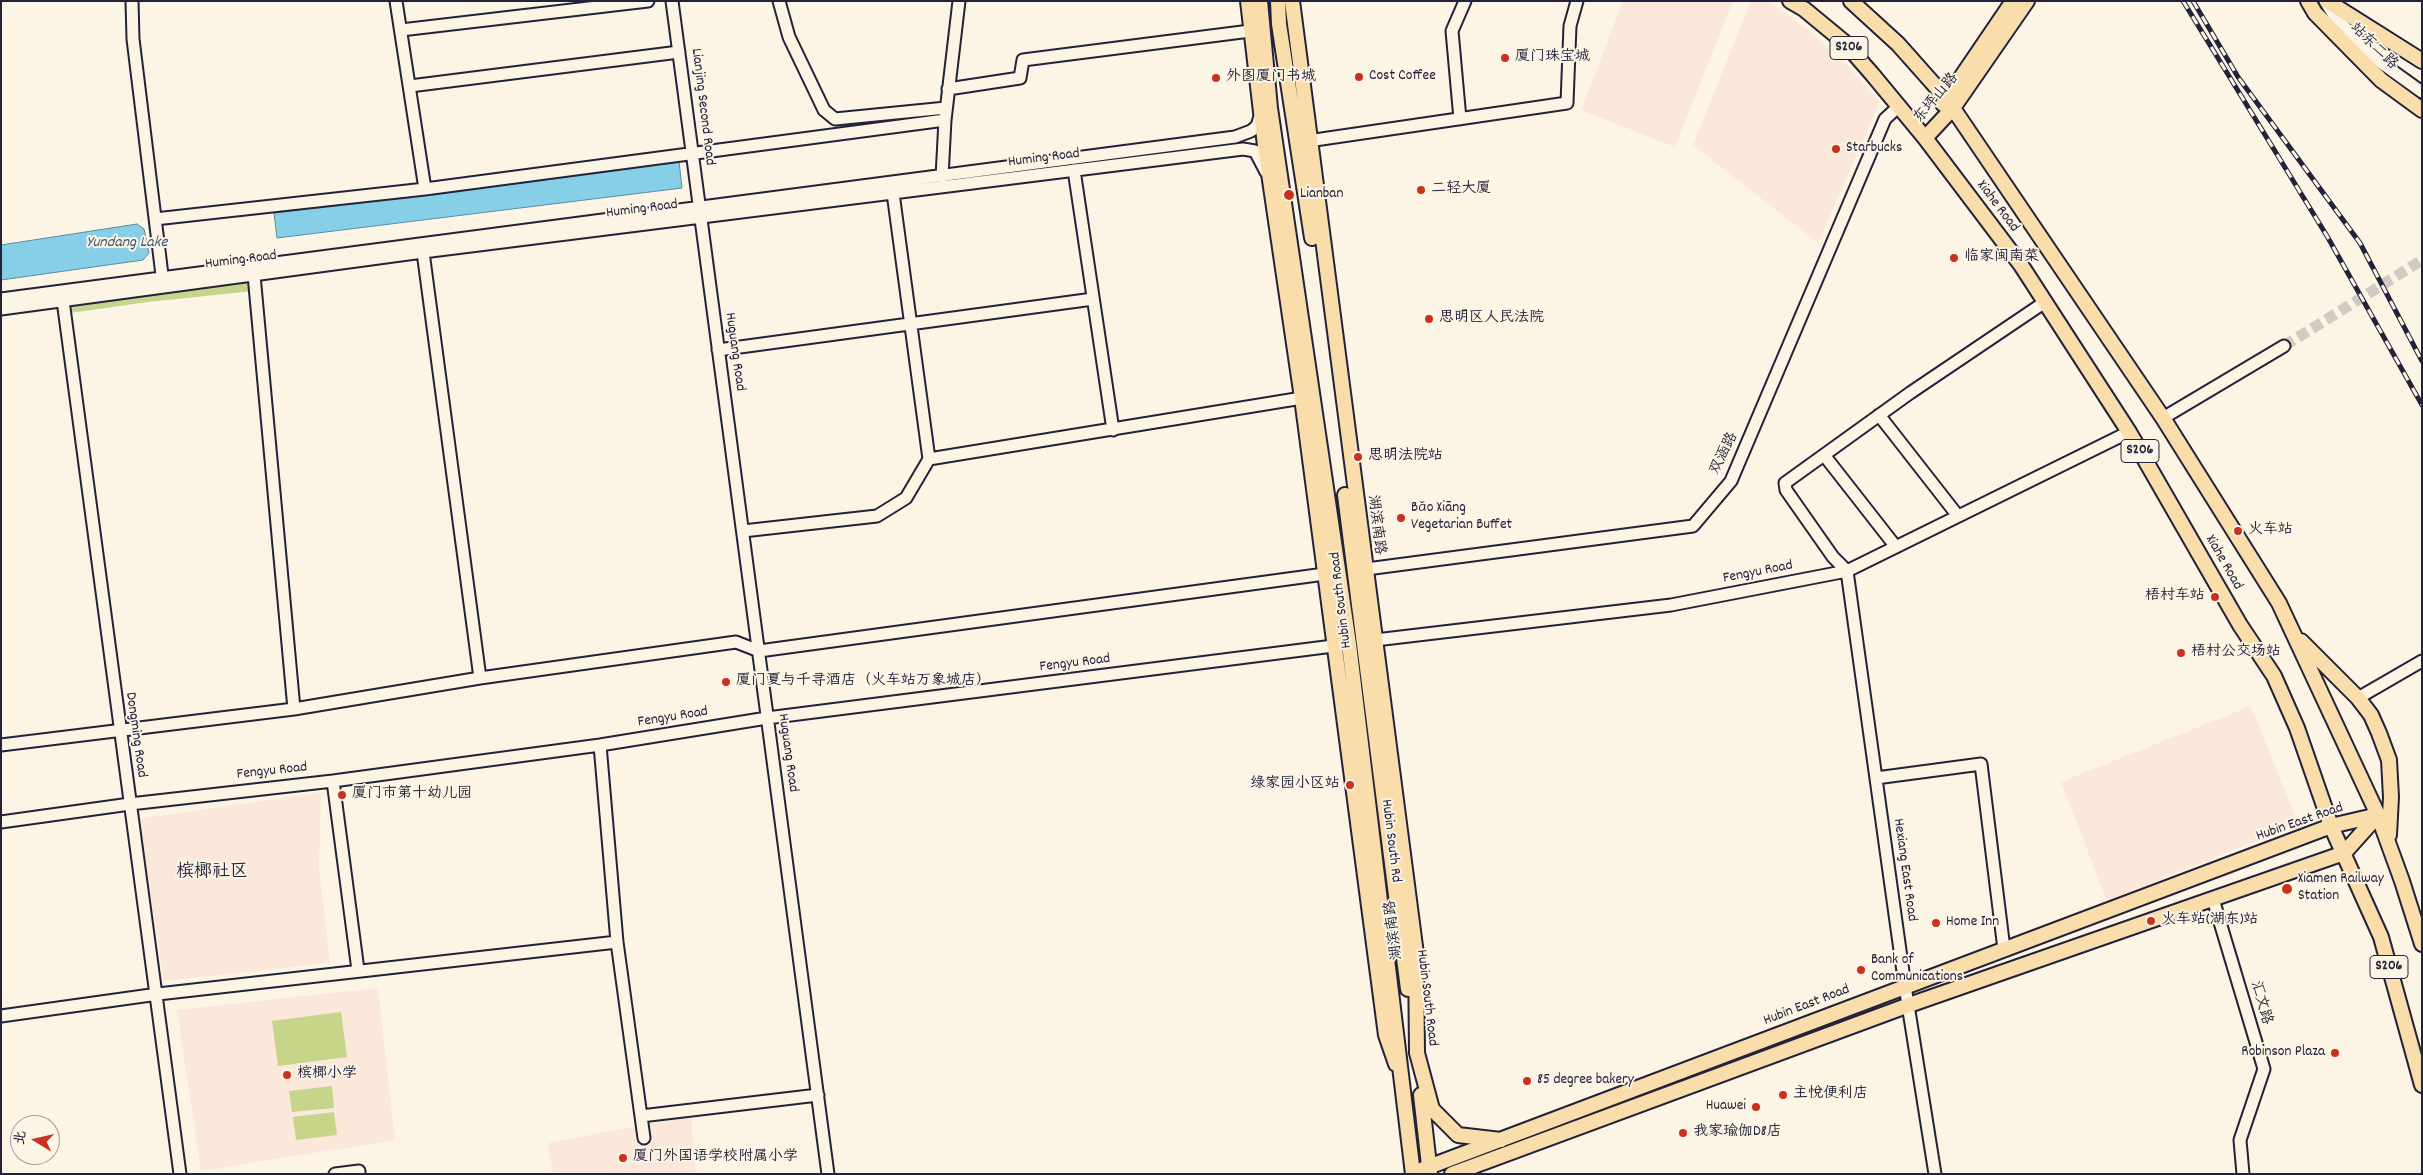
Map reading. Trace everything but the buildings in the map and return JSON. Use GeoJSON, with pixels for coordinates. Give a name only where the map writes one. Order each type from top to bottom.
{"type":"FeatureCollection","features":[{"type":"Feature","properties":{"kind":"main road"},"geometry":{"type":"LineString","coordinates":[[1248,1],[1250,31],[1270,180],[1302,398],[1331,574]]}},
{"type":"Feature","properties":{"kind":"main road"},"geometry":{"type":"LineString","coordinates":[[1260,1],[1270,108],[1331,574],[1334,646],[1386,1036],[1404,1088]]}},
{"type":"Feature","properties":{"kind":"main road","name":"湖滨南路"},"geometry":{"type":"LineString","coordinates":[[1278,1],[1279,24],[1322,301],[1360,570]]}},
{"type":"Feature","properties":{"kind":"main road","name":"湖滨南路"},"geometry":{"type":"LineString","coordinates":[[1292,1],[1360,570],[1362,642],[1416,954],[1417,1054]]}},
{"type":"Feature","properties":{"kind":"main road","name":"S206"},"geometry":{"type":"LineString","coordinates":[[1790,1],[1844,42],[1899,106]]}},
{"type":"Feature","properties":{"kind":"main road","name":"东坪山路"},"geometry":{"type":"LineString","coordinates":[[1950,103],[2013,1]]}},
{"type":"Feature","properties":{"kind":"main road","name":"东坪山路"},"geometry":{"type":"LineString","coordinates":[[1925,138],[2027,1]]}},
{"type":"Feature","properties":{"kind":"main road","name":"站东二路"},"geometry":{"type":"LineString","coordinates":[[2308,1],[2315,13],[2382,80],[2422,110]]}},
{"type":"Feature","properties":{"kind":"main road"},"geometry":{"type":"LineString","coordinates":[[2326,1],[2422,61]]}},
{"type":"Feature","properties":{"kind":"main road","name":"Xiahe Road"},"geometry":{"type":"LineString","coordinates":[[1854,3],[1898,44],[1950,103],[2163,418],[2279,603],[2378,815],[2421,938]]}},
{"type":"Feature","properties":{"kind":"main road","name":"Xiahe Road"},"geometry":{"type":"LineString","coordinates":[[1899,106],[2021,265],[2129,432],[2240,625],[2274,676],[2297,728],[2331,826],[2381,937],[2422,1086]]}},
{"type":"Feature","properties":{"kind":"main road","name":"Hubin South Rd"},"geometry":{"type":"LineString","coordinates":[[1331,574],[1362,642],[1412,1173]]}},
{"type":"Feature","properties":{"kind":"main road"},"geometry":{"type":"LineString","coordinates":[[2292,632],[2358,698],[2371,715],[2389,760],[2391,797],[2389,846]]}},
{"type":"Feature","properties":{"kind":"main road"},"geometry":{"type":"LineString","coordinates":[[1452,1174],[1909,1005],[2344,853],[2378,815]]}},
{"type":"Feature","properties":{"kind":"main road","name":"Hubin East Road"},"geometry":{"type":"LineString","coordinates":[[1412,1173],[1430,1170],[1501,1140],[2331,826],[2378,815]]}},
{"type":"Feature","properties":{"kind":"main road"},"geometry":{"type":"LineString","coordinates":[[1417,1054],[1432,1109],[1458,1135],[1501,1140]]}},
{"type":"Feature","properties":{"kind":"main road","name":"Hubin South Road"},"geometry":{"type":"LineString","coordinates":[[1417,1054],[1430,1170]]}},
{"type":"Feature","properties":{"kind":"street"},"geometry":{"type":"LineString","coordinates":[[132,1],[133,39],[162,281]]}},
{"type":"Feature","properties":{"kind":"street"},"geometry":{"type":"LineString","coordinates":[[396,1],[425,189]]}},
{"type":"Feature","properties":{"kind":"street"},"geometry":{"type":"LineString","coordinates":[[401,30],[648,1]]}},
{"type":"Feature","properties":{"kind":"street","name":"Lianjing Second Road"},"geometry":{"type":"LineString","coordinates":[[672,1],[700,213]]}},
{"type":"Feature","properties":{"kind":"street"},"geometry":{"type":"LineString","coordinates":[[779,1],[789,37],[824,110],[835,119],[946,108]]}},
{"type":"Feature","properties":{"kind":"street"},"geometry":{"type":"LineString","coordinates":[[942,177],[944,120],[958,1]]}},
{"type":"Feature","properties":{"kind":"street"},"geometry":{"type":"LineString","coordinates":[[1460,119],[1452,31],[1465,1]]}},
{"type":"Feature","properties":{"kind":"street"},"geometry":{"type":"LineString","coordinates":[[1308,141],[1567,104],[1570,26],[1578,1]]}},
{"type":"Feature","properties":{"kind":"street"},"geometry":{"type":"LineString","coordinates":[[2326,1],[2335,18],[2376,59],[2422,92]]}},
{"type":"Feature","properties":{"kind":"street"},"geometry":{"type":"LineString","coordinates":[[948,89],[1020,78],[1023,60],[1250,31]]}},
{"type":"Feature","properties":{"kind":"street"},"geometry":{"type":"LineString","coordinates":[[410,86],[679,52]]}},
{"type":"Feature","properties":{"kind":"street","name":"双涵路"},"geometry":{"type":"LineString","coordinates":[[1360,570],[1693,526],[1731,481],[1885,119],[1899,106]]}},
{"type":"Feature","properties":{"kind":"street","name":"Huming Road"},"geometry":{"type":"LineString","coordinates":[[162,281],[254,275],[1235,137],[1251,131],[1257,126],[1261,113]]}},
{"type":"Feature","properties":{"kind":"street"},"geometry":{"type":"LineString","coordinates":[[155,219],[425,189],[944,120]]}},
{"type":"Feature","properties":{"kind":"street","name":"Huming Road"},"geometry":{"type":"LineString","coordinates":[[1,299],[62,294],[700,213],[893,193],[1243,149],[1255,151],[1270,180]]}},
{"type":"Feature","properties":{"kind":"street"},"geometry":{"type":"LineString","coordinates":[[1074,170],[1112,430]]}},
{"type":"Feature","properties":{"kind":"street"},"geometry":{"type":"LineString","coordinates":[[743,531],[877,516],[906,498],[929,459],[893,193]]}},
{"type":"Feature","properties":{"kind":"street","name":"Huguang Road"},"geometry":{"type":"LineString","coordinates":[[700,213],[828,1174]]}},
{"type":"Feature","properties":{"kind":"street"},"geometry":{"type":"LineString","coordinates":[[423,252],[480,678]]}},
{"type":"Feature","properties":{"kind":"street"},"geometry":{"type":"LineString","coordinates":[[254,275],[294,709]]}},
{"type":"Feature","properties":{"kind":"street","name":"Huming Road"},"geometry":{"type":"LineString","coordinates":[[1,308],[62,294]]}},
{"type":"Feature","properties":{"kind":"street","name":"Dongming Road"},"geometry":{"type":"LineString","coordinates":[[62,294],[130,804],[158,994],[180,1174]]}},
{"type":"Feature","properties":{"kind":"street"},"geometry":{"type":"LineString","coordinates":[[718,350],[1093,299]]}},
{"type":"Feature","properties":{"kind":"street"},"geometry":{"type":"LineString","coordinates":[[1848,571],[1834,557],[1786,490],[1786,483],[1879,415],[2045,302]]}},
{"type":"Feature","properties":{"kind":"street"},"geometry":{"type":"LineString","coordinates":[[2163,418],[2284,346]]}},
{"type":"Feature","properties":{"kind":"street"},"geometry":{"type":"LineString","coordinates":[[929,459],[1302,398]]}},
{"type":"Feature","properties":{"kind":"street"},"geometry":{"type":"LineString","coordinates":[[1879,415],[1958,516]]}},
{"type":"Feature","properties":{"kind":"street","name":"Fengyu Road"},"geometry":{"type":"LineString","coordinates":[[1,822],[130,804],[333,781],[600,745],[768,718],[1362,642],[1671,605],[1848,571],[2129,432]]}},
{"type":"Feature","properties":{"kind":"street"},"geometry":{"type":"LineString","coordinates":[[1824,455],[1896,547]]}},
{"type":"Feature","properties":{"kind":"street","name":"Hexiang East Road"},"geometry":{"type":"LineString","coordinates":[[1848,571],[1905,986],[1934,1174]]}},
{"type":"Feature","properties":{"kind":"street"},"geometry":{"type":"LineString","coordinates":[[1,745],[294,709],[480,678],[736,642],[759,652],[1331,574]]}},
{"type":"Feature","properties":{"kind":"street"},"geometry":{"type":"LineString","coordinates":[[2358,698],[2422,661]]}},
{"type":"Feature","properties":{"kind":"street"},"geometry":{"type":"LineString","coordinates":[[600,745],[618,942],[644,1138]]}},
{"type":"Feature","properties":{"kind":"street"},"geometry":{"type":"LineString","coordinates":[[1876,778],[1980,764],[2004,949]]}},
{"type":"Feature","properties":{"kind":"street"},"geometry":{"type":"LineString","coordinates":[[333,781],[358,970]]}},
{"type":"Feature","properties":{"kind":"street","name":"汇文路"},"geometry":{"type":"LineString","coordinates":[[2213,899],[2264,1069],[2240,1140],[2243,1174]]}},
{"type":"Feature","properties":{"kind":"street"},"geometry":{"type":"LineString","coordinates":[[1,1016],[158,994],[358,970],[618,942]]}},
{"type":"Feature","properties":{"kind":"street"},"geometry":{"type":"LineString","coordinates":[[640,1116],[818,1095]]}},
{"type":"Feature","properties":{"kind":"street"},"geometry":{"type":"LineString","coordinates":[[335,1174],[359,1171],[359,1174]]}},
{"type":"Feature","properties":{"kind":"shaded area"},"geometry":{"type":"Polygon","coordinates":[[[1623,1],[1733,1],[1675,147],[1581,110],[1623,1]]]}},
{"type":"Feature","properties":{"kind":"shaded area"},"geometry":{"type":"Polygon","coordinates":[[[1751,1],[1768,1],[1810,31],[1847,65],[1880,102],[1818,243],[1693,145],[1751,1]]]}},
{"type":"Feature","properties":{"kind":"shaded area"},"geometry":{"type":"Polygon","coordinates":[[[2251,706],[2298,824],[2107,901],[2061,782],[2251,706]]]}},
{"type":"Feature","properties":{"kind":"shaded area"},"geometry":{"type":"Polygon","coordinates":[[[321,792],[319,868],[330,963],[164,981],[139,819],[321,792]]]}},
{"type":"Feature","properties":{"kind":"shaded area","name":"槟榔小学"},"geometry":{"type":"Polygon","coordinates":[[[378,988],[395,1140],[201,1171],[177,1010],[378,988]]]}},
{"type":"Feature","properties":{"kind":"shaded area","name":"厦门外国语学校附属小学"},"geometry":{"type":"Polygon","coordinates":[[[691,1116],[696,1174],[553,1174],[548,1143],[691,1116]]]}},
{"type":"Feature","properties":{"kind":"green space"},"geometry":{"type":"Polygon","coordinates":[[[250,277],[253,291],[148,302],[70,313],[69,300],[250,277]]]}},
{"type":"Feature","properties":{"kind":"green space"},"geometry":{"type":"Polygon","coordinates":[[[341,1012],[347,1057],[278,1066],[272,1021],[341,1012]]]}},
{"type":"Feature","properties":{"kind":"green space"},"geometry":{"type":"Polygon","coordinates":[[[332,1086],[334,1108],[292,1112],[289,1091],[332,1086]]]}},
{"type":"Feature","properties":{"kind":"green space"},"geometry":{"type":"Polygon","coordinates":[[[334,1112],[337,1135],[296,1140],[293,1117],[334,1112]]]}},
{"type":"Feature","properties":{"kind":"water"},"geometry":{"type":"Polygon","coordinates":[[[679,161],[682,188],[277,238],[274,213],[679,161]]]}},
{"type":"Feature","properties":{"kind":"water","name":"Yundang Lake"},"geometry":{"type":"Polygon","coordinates":[[[137,224],[144,229],[149,253],[143,260],[1,280],[1,245],[137,224]]]}},
{"type":"Feature","properties":{"kind":"tunnel"},"geometry":{"type":"LineString","coordinates":[[2284,346],[2422,260]]}},
{"type":"Feature","properties":{"kind":"railway"},"geometry":{"type":"LineString","coordinates":[[2183,1],[2327,236],[2422,405]]}},
{"type":"Feature","properties":{"kind":"railway"},"geometry":{"type":"LineString","coordinates":[[2193,1],[2238,77],[2360,243],[2422,361]]}},
{"type":"Feature","properties":{"kind":"place","name":"厦门珠宝城"},"geometry":{"type":"Point","coordinates":[1505,58]}},
{"type":"Feature","properties":{"kind":"place","name":"Cost Coffee"},"geometry":{"type":"Point","coordinates":[1359,77]}},
{"type":"Feature","properties":{"kind":"place","name":"外图厦门书城"},"geometry":{"type":"Point","coordinates":[1216,78]}},
{"type":"Feature","properties":{"kind":"place","name":"Starbucks"},"geometry":{"type":"Point","coordinates":[1836,149]}},
{"type":"Feature","properties":{"kind":"place","name":"二轻大厦"},"geometry":{"type":"Point","coordinates":[1421,190]}},
{"type":"Feature","properties":{"kind":"place","name":"Lianban"},"geometry":{"type":"Point","coordinates":[1289,195]}},
{"type":"Feature","properties":{"kind":"place","name":"临家闽南菜"},"geometry":{"type":"Point","coordinates":[1954,258]}},
{"type":"Feature","properties":{"kind":"place","name":"思明区人民法院"},"geometry":{"type":"Point","coordinates":[1429,319]}},
{"type":"Feature","properties":{"kind":"place","name":"思明法院站"},"geometry":{"type":"Point","coordinates":[1358,457]}},
{"type":"Feature","properties":{"kind":"place","name":"Bǎo Xiāng Vegetarian Buffet"},"geometry":{"type":"Point","coordinates":[1401,518]}},
{"type":"Feature","properties":{"kind":"place","name":"火车站"},"geometry":{"type":"Point","coordinates":[2238,531]}},
{"type":"Feature","properties":{"kind":"place","name":"梧村车站"},"geometry":{"type":"Point","coordinates":[2215,597]}},
{"type":"Feature","properties":{"kind":"place","name":"梧村公交场站"},"geometry":{"type":"Point","coordinates":[2181,653]}},
{"type":"Feature","properties":{"kind":"place","name":"厦门夏与千寻酒店（火车站万象城店）"},"geometry":{"type":"Point","coordinates":[726,682]}},
{"type":"Feature","properties":{"kind":"place","name":"绿家园小区站"},"geometry":{"type":"Point","coordinates":[1350,785]}},
{"type":"Feature","properties":{"kind":"place","name":"厦门市第十幼儿园"},"geometry":{"type":"Point","coordinates":[342,795]}},
{"type":"Feature","properties":{"kind":"place","name":"Xiamen Railway Station"},"geometry":{"type":"Point","coordinates":[2287,889]}},
{"type":"Feature","properties":{"kind":"place","name":"火车站(湖东)站"},"geometry":{"type":"Point","coordinates":[2151,921]}},
{"type":"Feature","properties":{"kind":"place","name":"Home Inn"},"geometry":{"type":"Point","coordinates":[1936,923]}},
{"type":"Feature","properties":{"kind":"place","name":"Bank of Communications"},"geometry":{"type":"Point","coordinates":[1861,970]}},
{"type":"Feature","properties":{"kind":"place","name":"Robinson Plaza"},"geometry":{"type":"Point","coordinates":[2335,1053]}},
{"type":"Feature","properties":{"kind":"place","name":"槟榔小学"},"geometry":{"type":"Point","coordinates":[287,1075]}},
{"type":"Feature","properties":{"kind":"place","name":"85 degree bakery"},"geometry":{"type":"Point","coordinates":[1527,1081]}},
{"type":"Feature","properties":{"kind":"place","name":"主悦便利店"},"geometry":{"type":"Point","coordinates":[1783,1095]}},
{"type":"Feature","properties":{"kind":"place","name":"Huawei"},"geometry":{"type":"Point","coordinates":[1756,1107]}},
{"type":"Feature","properties":{"kind":"place","name":"我家瑜伽D8店"},"geometry":{"type":"Point","coordinates":[1683,1133]}},
{"type":"Feature","properties":{"kind":"place","name":"厦门外国语学校附属小学"},"geometry":{"type":"Point","coordinates":[623,1158]}},
{"type":"Feature","properties":{"kind":"district","name":"槟榔社区"},"geometry":{"type":"Point","coordinates":[212,874]}}]}
